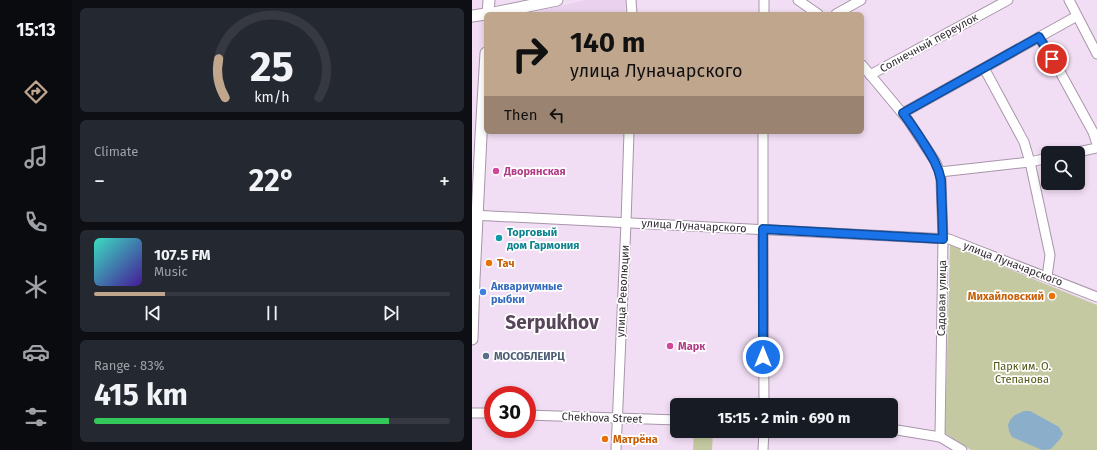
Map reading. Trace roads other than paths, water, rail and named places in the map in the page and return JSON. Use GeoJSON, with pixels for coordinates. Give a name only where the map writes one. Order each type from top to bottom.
{"type":"FeatureCollection","features":[{"type":"Feature","properties":{"kind":"main road"},"geometry":{"type":"LineString","coordinates":[[488,12],[489,0]]}},
{"type":"Feature","properties":{"kind":"main road"},"geometry":{"type":"LineString","coordinates":[[496,12],[539,2],[557,0]]}},
{"type":"Feature","properties":{"kind":"main road"},"geometry":{"type":"LineString","coordinates":[[472,16],[484,14]]}},
{"type":"Feature","properties":{"kind":"main road"},"geometry":{"type":"LineString","coordinates":[[472,339],[475,215],[484,86]]}},
{"type":"Feature","properties":{"kind":"street"},"geometry":{"type":"LineString","coordinates":[[631,0],[632,12]]}},
{"type":"Feature","properties":{"kind":"street"},"geometry":{"type":"LineString","coordinates":[[764,0],[764,12]]}},
{"type":"Feature","properties":{"kind":"street"},"geometry":{"type":"LineString","coordinates":[[798,0],[815,12]]}},
{"type":"Feature","properties":{"kind":"street"},"geometry":{"type":"LineString","coordinates":[[840,12],[861,0]]}},
{"type":"Feature","properties":{"kind":"street","name":"Солнечный переулок"},"geometry":{"type":"LineString","coordinates":[[870,75],[1008,0]]}},
{"type":"Feature","properties":{"kind":"street"},"geometry":{"type":"LineString","coordinates":[[1068,0],[1097,54]]}},
{"type":"Feature","properties":{"kind":"street"},"geometry":{"type":"LineString","coordinates":[[903,113],[1077,16]]}},
{"type":"Feature","properties":{"kind":"street"},"geometry":{"type":"LineString","coordinates":[[1039,37],[1093,132],[1097,144]]}},
{"type":"Feature","properties":{"kind":"street","name":"Садовая улица"},"geometry":{"type":"LineString","coordinates":[[864,68],[903,113],[935,161],[940,172],[943,239],[940,437]]}},
{"type":"Feature","properties":{"kind":"street"},"geometry":{"type":"LineString","coordinates":[[984,68],[1024,142],[1030,162],[1050,255],[1047,277]]}},
{"type":"Feature","properties":{"kind":"street","name":"улица Революции"},"geometry":{"type":"LineString","coordinates":[[616,450],[629,134]]}},
{"type":"Feature","properties":{"kind":"street"},"geometry":{"type":"LineString","coordinates":[[763,134],[764,398]]}},
{"type":"Feature","properties":{"kind":"street"},"geometry":{"type":"LineString","coordinates":[[1085,150],[1097,148]]}},
{"type":"Feature","properties":{"kind":"street"},"geometry":{"type":"LineString","coordinates":[[940,172],[1041,160]]}},
{"type":"Feature","properties":{"kind":"street","name":"улица Луначарского"},"geometry":{"type":"LineString","coordinates":[[475,215],[949,239],[1097,297]]}},
{"type":"Feature","properties":{"kind":"street"},"geometry":{"type":"LineString","coordinates":[[472,413],[484,413]]}},
{"type":"Feature","properties":{"kind":"street","name":"Chekhova Street"},"geometry":{"type":"LineString","coordinates":[[536,415],[670,420]]}},
{"type":"Feature","properties":{"kind":"street"},"geometry":{"type":"LineString","coordinates":[[898,430],[940,437],[962,450]]}},
{"type":"Feature","properties":{"kind":"street"},"geometry":{"type":"LineString","coordinates":[[763,450],[764,438]]}},
{"type":"Feature","properties":{"kind":"water"},"geometry":{"type":"Polygon","coordinates":[[[1024,411],[1030,411],[1059,427],[1063,434],[1051,449],[1042,450],[1012,437],[1008,425],[1010,420],[1015,415],[1024,411]]]}},
{"type":"Feature","properties":{"kind":"place","name":"Дворянская"},"geometry":{"type":"Point","coordinates":[496,171]}},
{"type":"Feature","properties":{"kind":"place","name":"Торговый дом Гармония"},"geometry":{"type":"Point","coordinates":[499,238]}},
{"type":"Feature","properties":{"kind":"place","name":"Тач"},"geometry":{"type":"Point","coordinates":[489,263]}},
{"type":"Feature","properties":{"kind":"place","name":"Аквариумные рыбки"},"geometry":{"type":"Point","coordinates":[483,292]}},
{"type":"Feature","properties":{"kind":"place","name":"Михайловский"},"geometry":{"type":"Point","coordinates":[1052,296]}},
{"type":"Feature","properties":{"kind":"place","name":"Марк"},"geometry":{"type":"Point","coordinates":[670,346]}},
{"type":"Feature","properties":{"kind":"place","name":"МОСОБЛЕИРЦ"},"geometry":{"type":"Point","coordinates":[486,356]}},
{"type":"Feature","properties":{"kind":"place","name":"Матрёнa"},"geometry":{"type":"Point","coordinates":[605,439]}},
{"type":"Feature","properties":{"kind":"district","name":"Serpukhov"},"geometry":{"type":"Point","coordinates":[552,322]}},
{"type":"Feature","properties":{"kind":"park label","name":"Парк им. О. Степанова"},"geometry":{"type":"Point","coordinates":[1022,372]}}]}
